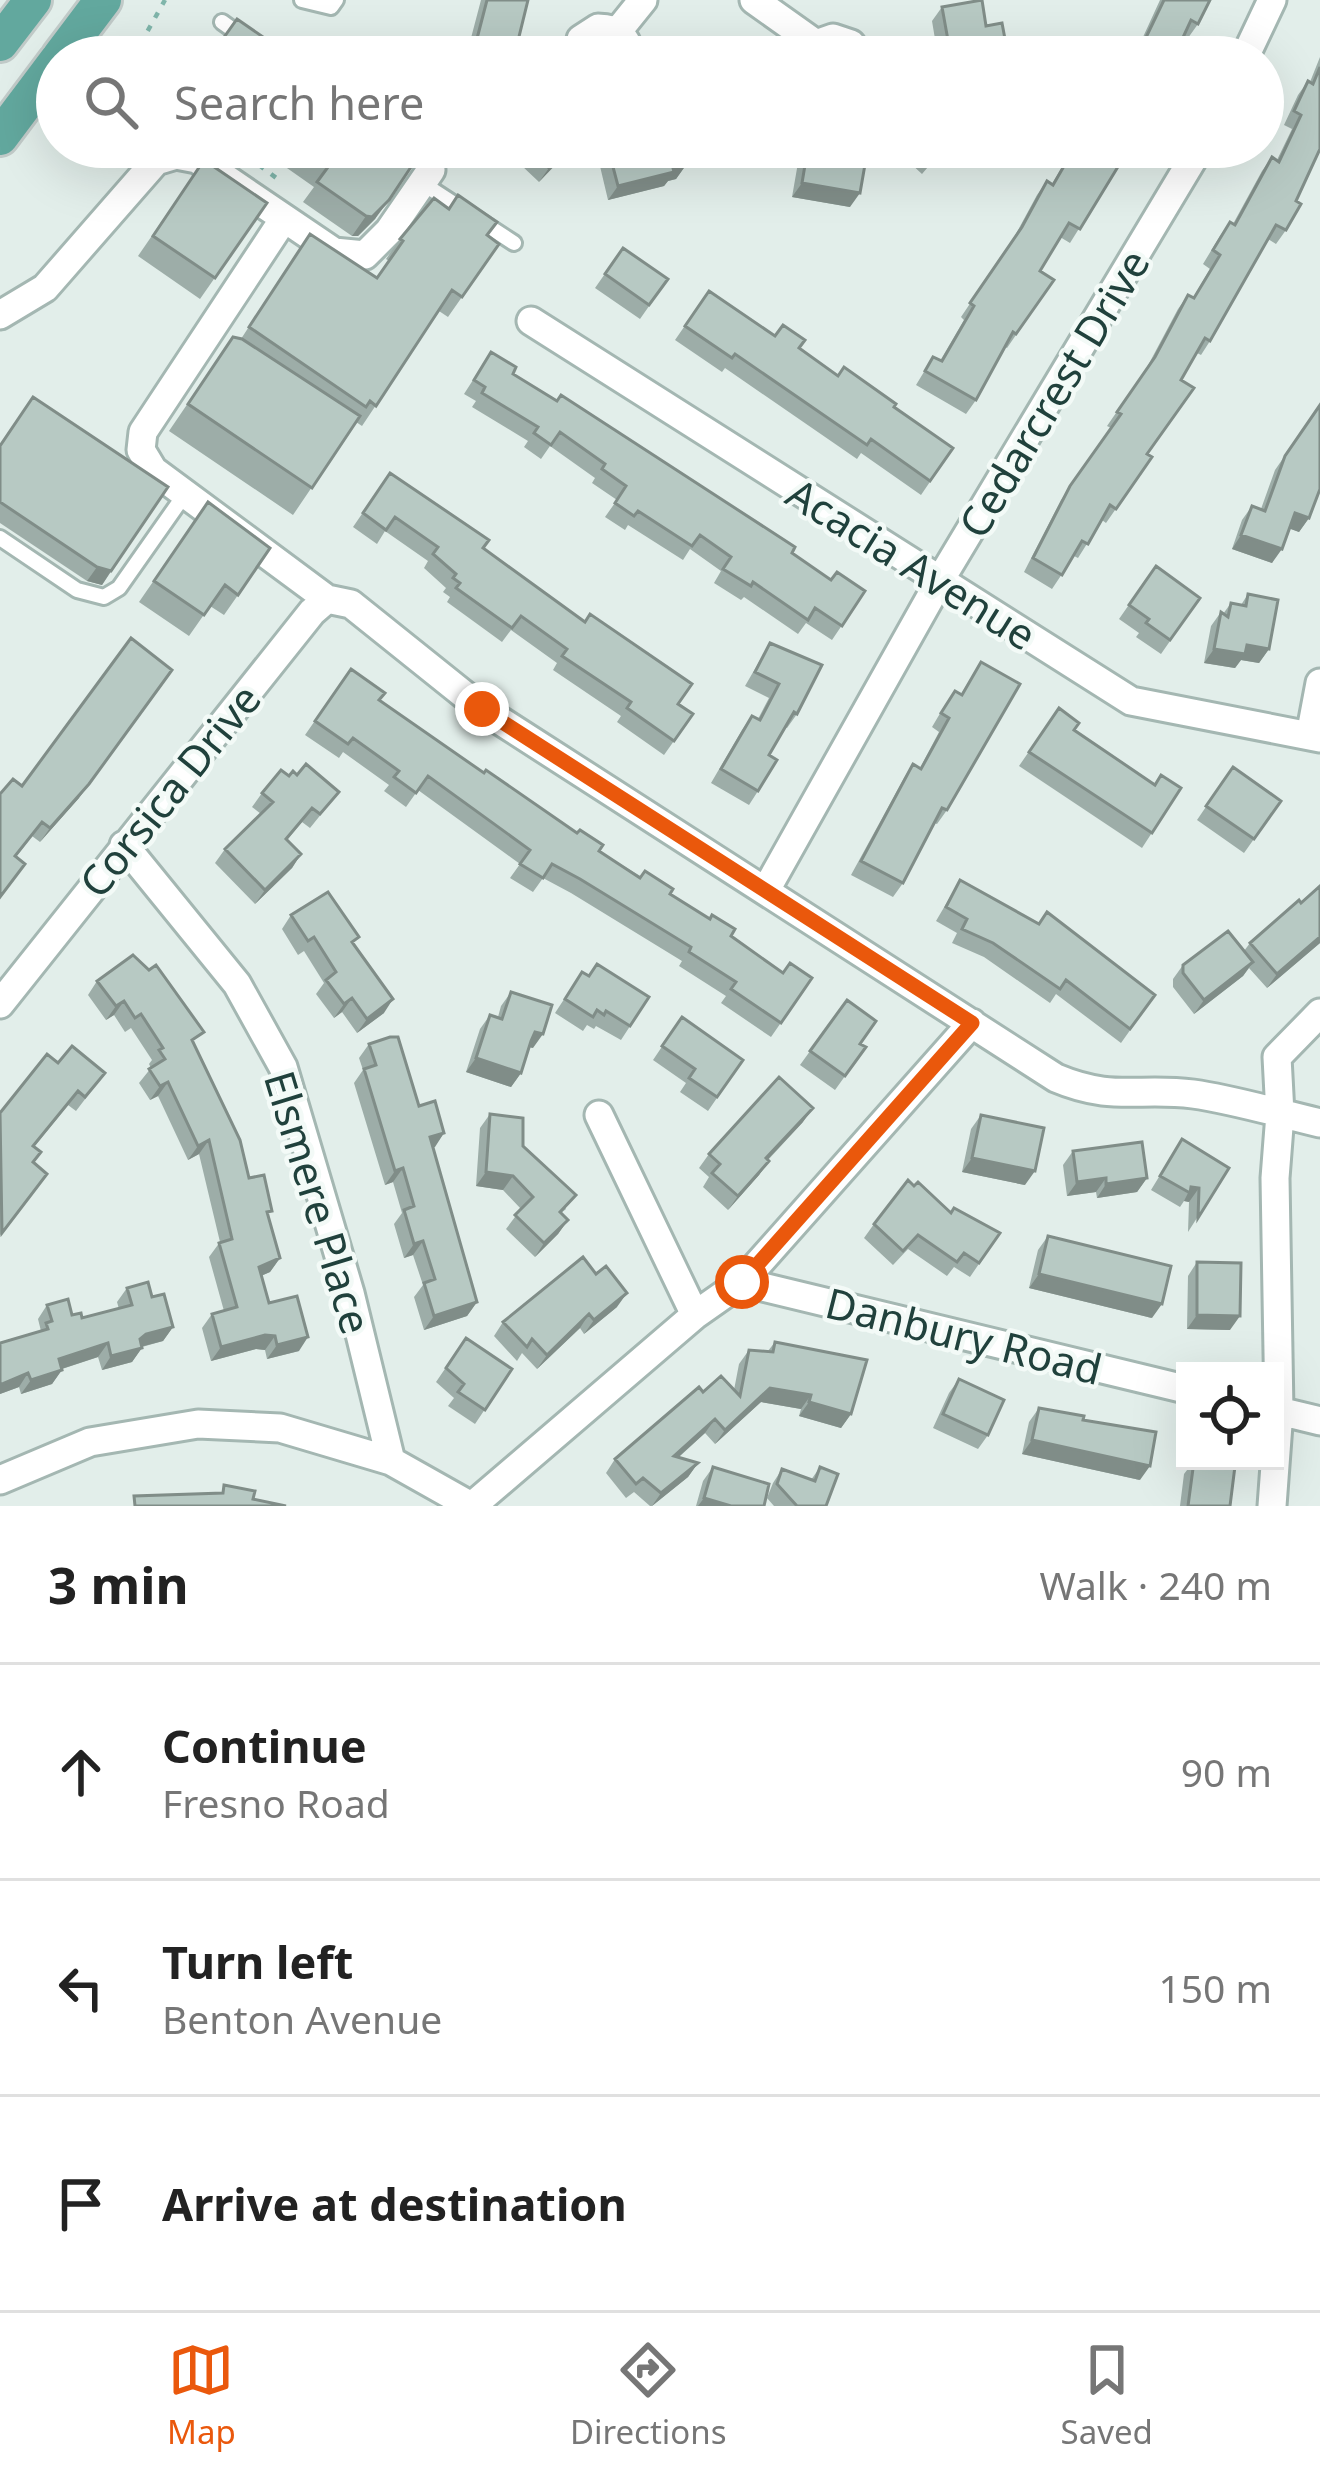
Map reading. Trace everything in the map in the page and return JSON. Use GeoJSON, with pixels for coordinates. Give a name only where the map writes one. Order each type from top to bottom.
{"type":"FeatureCollection","features":[{"type":"Feature","properties":{"kind":"main road"},"geometry":{"type":"LineString","coordinates":[[0,43],[33,0]]}},
{"type":"Feature","properties":{"kind":"main road"},"geometry":{"type":"LineString","coordinates":[[76,36],[103,0]]}},
{"type":"Feature","properties":{"kind":"main road"},"geometry":{"type":"LineString","coordinates":[[0,137],[36,89]]}},
{"type":"Feature","properties":{"kind":"street"},"geometry":{"type":"LineString","coordinates":[[628,36],[644,0]]}},
{"type":"Feature","properties":{"kind":"street"},"geometry":{"type":"LineString","coordinates":[[754,0],[796,36]]}},
{"type":"Feature","properties":{"kind":"street"},"geometry":{"type":"LineString","coordinates":[[1255,36],[1272,0]]}},
{"type":"Feature","properties":{"kind":"street"},"geometry":{"type":"LineString","coordinates":[[584,36],[598,28],[611,36]]}},
{"type":"Feature","properties":{"kind":"street"},"geometry":{"type":"LineString","coordinates":[[6,308],[45,288],[149,168]]}},
{"type":"Feature","properties":{"kind":"street"},"geometry":{"type":"LineString","coordinates":[[210,168],[334,252],[365,255],[389,231],[426,176]]}},
{"type":"Feature","properties":{"kind":"street","name":"Cedarcrest Drive"},"geometry":{"type":"LineString","coordinates":[[766,890],[939,582],[1187,168]]}},
{"type":"Feature","properties":{"kind":"street"},"geometry":{"type":"LineString","coordinates":[[284,220],[213,347],[143,432],[140,449],[153,470],[482,709],[1056,1078],[1117,1095],[1191,1094],[1320,1123]]}},
{"type":"Feature","properties":{"kind":"street","name":"Acacia Avenue"},"geometry":{"type":"LineString","coordinates":[[531,321],[1131,700],[1315,737]]}},
{"type":"Feature","properties":{"kind":"street","name":"Corsica Drive"},"geometry":{"type":"LineString","coordinates":[[0,1004],[312,612],[339,601]]}},
{"type":"Feature","properties":{"kind":"street"},"geometry":{"type":"LineString","coordinates":[[1315,737],[1320,683]]}},
{"type":"Feature","properties":{"kind":"street","name":"Elsmere Place"},"geometry":{"type":"LineString","coordinates":[[124,845],[237,984],[283,1067],[350,1293],[391,1461]]}},
{"type":"Feature","properties":{"kind":"street"},"geometry":{"type":"LineString","coordinates":[[1277,1362],[1277,1057],[1320,1013]]}},
{"type":"Feature","properties":{"kind":"street"},"geometry":{"type":"LineString","coordinates":[[0,1480],[90,1442],[198,1424],[280,1428],[391,1461],[472,1506],[695,1315],[742,1282],[972,1023]]}},
{"type":"Feature","properties":{"kind":"street"},"geometry":{"type":"LineString","coordinates":[[599,1115],[695,1315]]}},
{"type":"Feature","properties":{"kind":"street","name":"Danbury Road"},"geometry":{"type":"LineString","coordinates":[[742,1282],[1176,1387]]}},
{"type":"Feature","properties":{"kind":"street"},"geometry":{"type":"LineString","coordinates":[[1284,1413],[1320,1421]]}},
{"type":"Feature","properties":{"kind":"street"},"geometry":{"type":"LineString","coordinates":[[1272,1506],[1274,1470]]}},
{"type":"Feature","properties":{"kind":"lane"},"geometry":{"type":"LineString","coordinates":[[302,0],[331,7],[336,0]]}},
{"type":"Feature","properties":{"kind":"lane"},"geometry":{"type":"LineString","coordinates":[[221,22],[241,36]]}},
{"type":"Feature","properties":{"kind":"lane"},"geometry":{"type":"LineString","coordinates":[[419,168],[514,243]]}},
{"type":"Feature","properties":{"kind":"lane"},"geometry":{"type":"LineString","coordinates":[[0,538],[77,590],[104,597],[119,588],[185,494]]}},
{"type":"Feature","properties":{"kind":"path"},"geometry":{"type":"LineString","coordinates":[[145,36],[165,0]]}},
{"type":"Feature","properties":{"kind":"path"},"geometry":{"type":"LineString","coordinates":[[263,168],[293,190]]}},
{"type":"Feature","properties":{"kind":"building"},"geometry":{"type":"Polygon","coordinates":[[[487,0],[528,0],[519,36],[478,36],[487,0]]]}},
{"type":"Feature","properties":{"kind":"building"},"geometry":{"type":"Polygon","coordinates":[[[982,0],[986,26],[1002,23],[1004,36],[947,36],[942,7],[982,0]]]}},
{"type":"Feature","properties":{"kind":"building"},"geometry":{"type":"Polygon","coordinates":[[[1164,0],[1210,0],[1198,24],[1191,20],[1184,36],[1147,36],[1164,0]]]}},
{"type":"Feature","properties":{"kind":"building"},"geometry":{"type":"Polygon","coordinates":[[[237,19],[262,36],[225,36],[237,19]]]}},
{"type":"Feature","properties":{"kind":"building"},"geometry":{"type":"Polygon","coordinates":[[[1320,67],[1320,149],[1296,201],[1301,204],[1286,230],[1276,225],[1210,341],[1205,338],[1181,380],[1194,388],[1147,454],[1152,457],[1116,509],[1110,505],[1088,544],[1082,541],[1062,575],[1033,558],[1070,486],[1121,414],[1117,412],[1155,357],[1188,295],[1194,298],[1220,255],[1213,250],[1230,222],[1235,225],[1266,168],[1284,168],[1284,151],[1301,115],[1294,111],[1308,81],[1313,84],[1320,67]]]}},
{"type":"Feature","properties":{"kind":"building"},"geometry":{"type":"Polygon","coordinates":[[[199,168],[216,168],[267,203],[215,278],[153,236],[199,168]]]}},
{"type":"Feature","properties":{"kind":"building"},"geometry":{"type":"Polygon","coordinates":[[[327,168],[410,168],[372,217],[317,182],[327,168]]]}},
{"type":"Feature","properties":{"kind":"building"},"geometry":{"type":"Polygon","coordinates":[[[613,168],[673,168],[674,172],[618,186],[613,168]]]}},
{"type":"Feature","properties":{"kind":"building"},"geometry":{"type":"Polygon","coordinates":[[[804,168],[864,168],[860,193],[802,183],[804,168]]]}},
{"type":"Feature","properties":{"kind":"building"},"geometry":{"type":"Polygon","coordinates":[[[1063,168],[1117,168],[1080,229],[1069,223],[1040,271],[1054,280],[1013,332],[976,400],[925,371],[933,357],[942,361],[974,306],[970,303],[1047,181],[1053,185],[1063,168]]]}},
{"type":"Feature","properties":{"kind":"building"},"geometry":{"type":"Polygon","coordinates":[[[458,195],[497,222],[487,235],[499,244],[462,297],[452,290],[376,406],[370,401],[366,407],[249,327],[310,234],[377,278],[403,241],[400,239],[434,198],[449,209],[458,195]]]}},
{"type":"Feature","properties":{"kind":"building"},"geometry":{"type":"Polygon","coordinates":[[[623,248],[668,279],[649,305],[605,274],[623,248]]]}},
{"type":"Feature","properties":{"kind":"building"},"geometry":{"type":"Polygon","coordinates":[[[709,291],[775,336],[783,325],[805,340],[799,348],[838,376],[844,367],[953,448],[930,481],[871,439],[867,445],[735,354],[732,358],[685,326],[709,291]]]}},
{"type":"Feature","properties":{"kind":"building"},"geometry":{"type":"Polygon","coordinates":[[[233,337],[360,416],[312,488],[188,404],[233,337]]]}},
{"type":"Feature","properties":{"kind":"building"},"geometry":{"type":"Polygon","coordinates":[[[491,352],[516,367],[513,374],[557,401],[561,395],[795,547],[792,553],[831,580],[837,572],[865,591],[842,626],[815,608],[808,620],[753,582],[751,586],[723,569],[731,557],[700,535],[692,546],[638,511],[634,516],[615,503],[626,486],[602,469],[605,464],[560,432],[551,445],[534,433],[538,427],[482,393],[485,387],[474,380],[491,352]]]}},
{"type":"Feature","properties":{"kind":"building"},"geometry":{"type":"Polygon","coordinates":[[[33,397],[168,487],[111,571],[97,567],[0,502],[0,446],[33,397]]]}},
{"type":"Feature","properties":{"kind":"building"},"geometry":{"type":"Polygon","coordinates":[[[1320,405],[1320,489],[1309,518],[1295,513],[1282,549],[1241,535],[1252,506],[1265,511],[1285,456],[1320,405]]]}},
{"type":"Feature","properties":{"kind":"building"},"geometry":{"type":"Polygon","coordinates":[[[390,473],[489,540],[483,548],[585,622],[590,614],[692,684],[678,704],[693,714],[674,741],[627,708],[631,702],[562,656],[567,649],[521,616],[512,628],[456,588],[460,583],[453,578],[456,574],[433,554],[438,547],[395,517],[386,530],[363,513],[390,473]]]}},
{"type":"Feature","properties":{"kind":"building"},"geometry":{"type":"Polygon","coordinates":[[[208,502],[270,548],[238,595],[225,585],[204,615],[154,581],[208,502]]]}},
{"type":"Feature","properties":{"kind":"building"},"geometry":{"type":"Polygon","coordinates":[[[1156,566],[1200,598],[1170,640],[1129,605],[1156,566]]]}},
{"type":"Feature","properties":{"kind":"building"},"geometry":{"type":"Polygon","coordinates":[[[1248,594],[1278,600],[1269,649],[1247,645],[1245,654],[1214,649],[1221,612],[1228,617],[1231,603],[1246,606],[1248,594]]]}},
{"type":"Feature","properties":{"kind":"building"},"geometry":{"type":"Polygon","coordinates":[[[131,638],[172,670],[89,784],[50,828],[42,822],[15,856],[25,864],[0,897],[0,794],[13,779],[22,786],[131,638]]]}},
{"type":"Feature","properties":{"kind":"building"},"geometry":{"type":"Polygon","coordinates":[[[770,643],[822,665],[769,755],[777,760],[758,791],[721,769],[752,716],[760,720],[779,684],[755,672],[770,643]]]}},
{"type":"Feature","properties":{"kind":"building"},"geometry":{"type":"Polygon","coordinates":[[[981,662],[1020,684],[947,810],[942,808],[903,883],[861,861],[913,764],[921,769],[949,718],[941,713],[955,691],[962,695],[981,662]]]}},
{"type":"Feature","properties":{"kind":"building"},"geometry":{"type":"Polygon","coordinates":[[[351,669],[385,693],[379,700],[484,773],[486,770],[577,833],[580,830],[603,845],[599,851],[640,878],[645,871],[673,889],[670,894],[735,929],[731,936],[783,973],[790,963],[812,978],[781,1023],[731,989],[736,982],[689,952],[691,947],[580,879],[552,864],[543,878],[520,864],[530,850],[428,776],[416,793],[394,777],[399,771],[353,738],[348,744],[315,721],[351,669]]]}},
{"type":"Feature","properties":{"kind":"building"},"geometry":{"type":"Polygon","coordinates":[[[1059,708],[1079,723],[1074,730],[1155,785],[1161,775],[1181,788],[1152,833],[1029,752],[1059,708]]]}},
{"type":"Feature","properties":{"kind":"building"},"geometry":{"type":"Polygon","coordinates":[[[306,764],[339,792],[320,814],[312,808],[286,839],[301,854],[265,890],[225,849],[273,802],[262,793],[281,770],[297,775],[306,764]]]}},
{"type":"Feature","properties":{"kind":"building"},"geometry":{"type":"Polygon","coordinates":[[[1233,767],[1281,801],[1254,839],[1206,806],[1233,767]]]}},
{"type":"Feature","properties":{"kind":"building"},"geometry":{"type":"Polygon","coordinates":[[[960,880],[1039,924],[1047,912],[1155,995],[1130,1029],[1066,980],[1060,989],[993,943],[962,929],[967,919],[946,907],[960,880]]]}},
{"type":"Feature","properties":{"kind":"building"},"geometry":{"type":"Polygon","coordinates":[[[1320,886],[1320,937],[1277,974],[1250,943],[1320,886]]]}},
{"type":"Feature","properties":{"kind":"building"},"geometry":{"type":"Polygon","coordinates":[[[328,892],[359,937],[352,942],[393,999],[367,1019],[352,998],[344,1004],[326,980],[336,972],[314,937],[308,941],[291,915],[328,892]]]}},
{"type":"Feature","properties":{"kind":"building"},"geometry":{"type":"Polygon","coordinates":[[[1228,931],[1253,962],[1204,1000],[1183,973],[1183,965],[1228,931]]]}},
{"type":"Feature","properties":{"kind":"building"},"geometry":{"type":"Polygon","coordinates":[[[133,955],[149,970],[156,965],[204,1032],[192,1040],[240,1140],[249,1178],[264,1175],[272,1211],[267,1212],[280,1258],[259,1267],[269,1303],[297,1296],[308,1337],[277,1345],[275,1336],[265,1335],[221,1347],[212,1314],[237,1307],[219,1243],[232,1239],[209,1140],[198,1146],[168,1082],[160,1086],[149,1069],[165,1059],[141,1014],[135,1018],[124,1001],[116,1006],[97,981],[133,955]]]}},
{"type":"Feature","properties":{"kind":"building"},"geometry":{"type":"Polygon","coordinates":[[[597,964],[649,997],[630,1026],[606,1011],[604,1015],[597,1010],[593,1017],[565,999],[582,972],[589,976],[597,964]]]}},
{"type":"Feature","properties":{"kind":"building"},"geometry":{"type":"Polygon","coordinates":[[[511,992],[552,1005],[543,1034],[535,1032],[521,1073],[476,1058],[490,1015],[502,1019],[511,992]]]}},
{"type":"Feature","properties":{"kind":"building"},"geometry":{"type":"Polygon","coordinates":[[[847,1000],[876,1021],[860,1044],[866,1047],[845,1076],[810,1051],[847,1000]]]}},
{"type":"Feature","properties":{"kind":"building"},"geometry":{"type":"Polygon","coordinates":[[[682,1017],[743,1060],[717,1097],[689,1078],[695,1069],[662,1046],[682,1017]]]}},
{"type":"Feature","properties":{"kind":"building"},"geometry":{"type":"Polygon","coordinates":[[[398,1037],[419,1106],[435,1101],[444,1133],[430,1137],[477,1302],[434,1316],[424,1283],[435,1279],[423,1241],[414,1244],[404,1210],[414,1206],[403,1168],[395,1171],[364,1069],[376,1065],[369,1044],[398,1037]]]}},
{"type":"Feature","properties":{"kind":"building"},"geometry":{"type":"Polygon","coordinates":[[[72,1046],[105,1073],[85,1097],[78,1091],[33,1146],[41,1152],[33,1162],[47,1174],[2,1233],[0,1113],[47,1054],[58,1063],[72,1046]]]}},
{"type":"Feature","properties":{"kind":"building"},"geometry":{"type":"Polygon","coordinates":[[[779,1077],[813,1108],[738,1196],[712,1173],[720,1164],[709,1154],[779,1077]]]}},
{"type":"Feature","properties":{"kind":"building"},"geometry":{"type":"Polygon","coordinates":[[[490,1114],[523,1118],[523,1146],[576,1195],[560,1212],[568,1220],[544,1243],[515,1215],[533,1197],[513,1176],[486,1172],[490,1114]]]}},
{"type":"Feature","properties":{"kind":"building"},"geometry":{"type":"Polygon","coordinates":[[[981,1115],[1044,1128],[1035,1171],[972,1158],[981,1115]]]}},
{"type":"Feature","properties":{"kind":"building"},"geometry":{"type":"Polygon","coordinates":[[[1182,1139],[1229,1168],[1198,1218],[1199,1188],[1191,1187],[1190,1193],[1160,1176],[1182,1139]]]}},
{"type":"Feature","properties":{"kind":"building"},"geometry":{"type":"Polygon","coordinates":[[[1142,1142],[1147,1178],[1106,1184],[1106,1178],[1077,1182],[1073,1151],[1142,1142]]]}},
{"type":"Feature","properties":{"kind":"building"},"geometry":{"type":"Polygon","coordinates":[[[908,1180],[914,1186],[918,1182],[951,1213],[954,1208],[1000,1233],[979,1263],[964,1253],[957,1262],[918,1235],[903,1251],[874,1224],[908,1180]]]}},
{"type":"Feature","properties":{"kind":"building"},"geometry":{"type":"Polygon","coordinates":[[[1048,1236],[1171,1266],[1162,1304],[1039,1274],[1048,1236]]]}},
{"type":"Feature","properties":{"kind":"building"},"geometry":{"type":"Polygon","coordinates":[[[583,1257],[596,1274],[606,1266],[627,1293],[594,1320],[589,1314],[547,1355],[532,1339],[527,1347],[503,1322],[583,1257]]]}},
{"type":"Feature","properties":{"kind":"building"},"geometry":{"type":"Polygon","coordinates":[[[1197,1262],[1241,1263],[1240,1316],[1197,1315],[1197,1262]]]}},
{"type":"Feature","properties":{"kind":"building"},"geometry":{"type":"Polygon","coordinates":[[[148,1282],[152,1297],[164,1294],[173,1327],[146,1334],[140,1339],[142,1348],[111,1356],[108,1343],[59,1359],[62,1370],[31,1380],[28,1373],[0,1385],[0,1343],[48,1329],[46,1323],[52,1321],[47,1305],[68,1299],[72,1315],[81,1313],[82,1318],[132,1305],[127,1288],[148,1282]]]}},
{"type":"Feature","properties":{"kind":"building"},"geometry":{"type":"Polygon","coordinates":[[[466,1338],[512,1369],[485,1410],[458,1392],[464,1384],[446,1368],[466,1338]]]}},
{"type":"Feature","properties":{"kind":"building"},"geometry":{"type":"Polygon","coordinates":[[[775,1342],[867,1360],[851,1414],[809,1402],[811,1395],[770,1388],[725,1430],[715,1419],[674,1456],[698,1463],[661,1493],[643,1478],[636,1484],[615,1459],[699,1387],[703,1392],[721,1376],[740,1396],[749,1350],[773,1352],[775,1342]]]}},
{"type":"Feature","properties":{"kind":"building"},"geometry":{"type":"Polygon","coordinates":[[[959,1379],[1004,1400],[988,1435],[943,1414],[959,1379]]]}},
{"type":"Feature","properties":{"kind":"building"},"geometry":{"type":"Polygon","coordinates":[[[1039,1408],[1156,1432],[1150,1466],[1032,1440],[1039,1408]]]}},
{"type":"Feature","properties":{"kind":"building"},"geometry":{"type":"Polygon","coordinates":[[[713,1467],[769,1484],[764,1506],[731,1506],[704,1498],[713,1467]]]}},
{"type":"Feature","properties":{"kind":"building"},"geometry":{"type":"Polygon","coordinates":[[[820,1467],[838,1474],[826,1506],[797,1506],[777,1484],[782,1469],[815,1481],[820,1467]]]}},
{"type":"Feature","properties":{"kind":"building"},"geometry":{"type":"Polygon","coordinates":[[[1193,1470],[1234,1470],[1230,1506],[1188,1506],[1193,1470]]]}},
{"type":"Feature","properties":{"kind":"building"},"geometry":{"type":"Polygon","coordinates":[[[224,1485],[255,1491],[253,1499],[286,1506],[135,1506],[134,1496],[223,1493],[224,1485]]]}},
{"type":"Feature","properties":{"kind":"route"},"geometry":{"type":"LineString","coordinates":[[482,709],[972,1023],[742,1282]]}}]}
